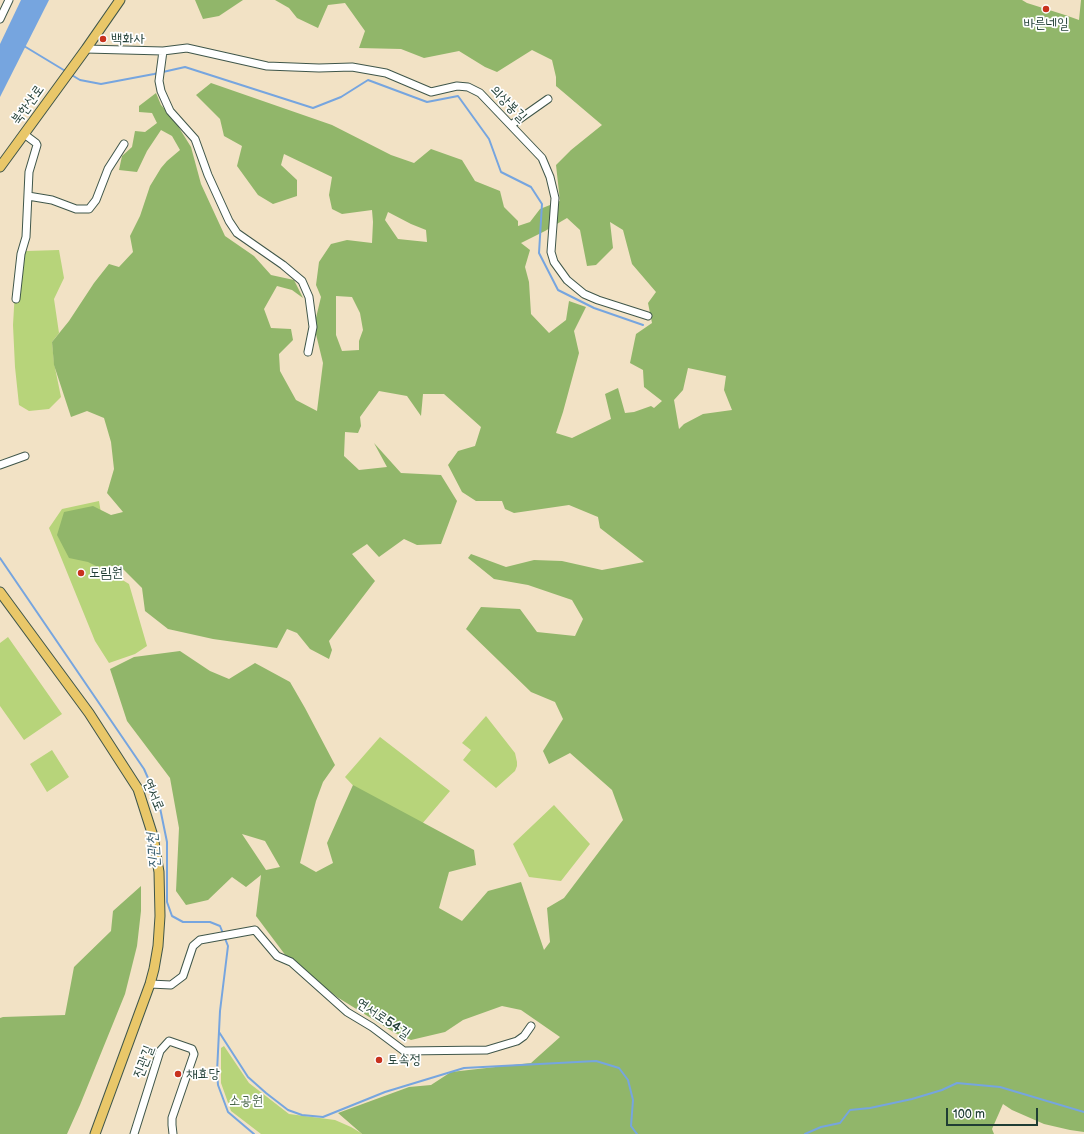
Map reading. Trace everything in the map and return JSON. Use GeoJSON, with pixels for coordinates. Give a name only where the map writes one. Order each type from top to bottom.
{"type":"FeatureCollection","features":[{"type":"Feature","properties":{"kind":"main road"},"geometry":{"type":"LineString","coordinates":[[86,49],[120,0]]}},
{"type":"Feature","properties":{"kind":"main road","name":"북한산로"},"geometry":{"type":"LineString","coordinates":[[0,167],[72,66],[86,49]]}},
{"type":"Feature","properties":{"kind":"main road","name":"연서로"},"geometry":{"type":"LineString","coordinates":[[0,592],[88,713],[138,789],[153,836],[159,872],[160,916],[159,938],[154,969],[150,984],[95,1134]]}},
{"type":"Feature","properties":{"kind":"street"},"geometry":{"type":"LineString","coordinates":[[0,19],[9,0]]}},
{"type":"Feature","properties":{"kind":"street","name":"의상봉길"},"geometry":{"type":"LineString","coordinates":[[86,49],[163,51],[187,48],[267,66],[319,68],[352,67],[386,73],[431,92],[457,86],[468,87],[480,93],[542,158],[550,177],[555,198],[551,252],[554,262],[567,280],[584,294],[648,316]]}},
{"type":"Feature","properties":{"kind":"street"},"geometry":{"type":"LineString","coordinates":[[163,51],[159,81],[161,91],[170,110],[195,139],[208,175],[229,221],[237,233],[283,265],[302,281],[309,297],[313,327],[308,352]]}},
{"type":"Feature","properties":{"kind":"street"},"geometry":{"type":"LineString","coordinates":[[511,125],[548,99]]}},
{"type":"Feature","properties":{"kind":"street"},"geometry":{"type":"LineString","coordinates":[[16,299],[21,254],[26,237],[28,172],[36,145],[36,143],[24,134]]}},
{"type":"Feature","properties":{"kind":"street"},"geometry":{"type":"LineString","coordinates":[[28,196],[52,200],[76,209],[89,209],[96,200],[108,168],[124,144]]}},
{"type":"Feature","properties":{"kind":"street"},"geometry":{"type":"LineString","coordinates":[[0,465],[25,456]]}},
{"type":"Feature","properties":{"kind":"street","name":"연서로54길"},"geometry":{"type":"LineString","coordinates":[[150,984],[171,985],[183,976],[193,946],[200,940],[255,930],[277,956],[291,962],[347,1012],[372,1027],[404,1051],[487,1050],[517,1041],[524,1036],[531,1026]]}},
{"type":"Feature","properties":{"kind":"street","name":"진관길"},"geometry":{"type":"LineString","coordinates":[[134,1134],[160,1051],[169,1041],[192,1049],[194,1054],[172,1118],[173,1134]]}},
{"type":"Feature","properties":{"kind":"green space"},"geometry":{"type":"Polygon","coordinates":[[[195,0],[243,0],[219,16],[203,19],[195,0]]]}},
{"type":"Feature","properties":{"kind":"green space"},"geometry":{"type":"Polygon","coordinates":[[[275,0],[1022,0],[1079,20],[1081,0],[1084,0],[1084,1132],[1044,1124],[1012,1110],[1003,1104],[992,1129],[994,1134],[362,1134],[338,1113],[409,1087],[431,1085],[451,1072],[531,1063],[560,1037],[521,1010],[502,1006],[463,1020],[445,1032],[411,1040],[395,1033],[337,997],[286,956],[256,916],[261,875],[246,887],[232,877],[208,900],[186,905],[176,891],[179,828],[170,778],[127,721],[110,669],[134,657],[180,651],[210,671],[229,679],[255,663],[290,682],[335,765],[323,782],[316,801],[300,863],[316,872],[333,863],[327,843],[353,785],[474,850],[476,865],[449,872],[439,908],[462,921],[488,891],[521,882],[544,950],[550,942],[547,908],[564,898],[623,820],[612,790],[570,753],[549,764],[543,751],[563,719],[555,702],[531,692],[466,629],[481,607],[520,609],[537,632],[575,636],[583,619],[572,600],[528,585],[494,579],[468,558],[471,554],[506,567],[534,560],[562,561],[602,570],[644,562],[600,528],[598,517],[569,505],[514,513],[505,509],[502,501],[476,501],[462,492],[448,465],[458,451],[475,446],[481,427],[444,394],[423,394],[421,416],[407,396],[379,391],[360,417],[361,426],[358,433],[345,432],[344,456],[359,470],[387,467],[374,443],[401,473],[441,475],[457,501],[441,544],[417,545],[404,539],[379,557],[367,544],[352,554],[375,581],[329,641],[332,650],[329,659],[310,649],[297,633],[287,629],[277,648],[213,639],[168,629],[145,611],[142,588],[120,566],[96,566],[88,562],[69,558],[57,535],[64,512],[93,506],[111,515],[123,512],[107,493],[114,469],[111,442],[104,418],[87,411],[71,417],[54,365],[52,342],[69,321],[94,283],[109,264],[119,267],[133,252],[130,236],[140,216],[150,186],[161,168],[180,150],[172,136],[161,130],[147,151],[137,172],[119,170],[122,156],[132,147],[135,131],[145,132],[157,123],[152,113],[139,112],[139,106],[156,93],[161,105],[173,118],[191,147],[201,184],[225,236],[254,256],[271,275],[294,280],[303,298],[292,290],[277,286],[264,309],[271,328],[291,329],[293,340],[279,354],[280,371],[296,400],[317,411],[323,363],[314,326],[321,297],[316,285],[319,262],[331,244],[347,240],[372,243],[372,210],[342,214],[332,209],[329,195],[332,177],[284,154],[281,165],[297,180],[297,196],[273,204],[258,195],[237,166],[242,146],[224,136],[220,119],[196,95],[211,83],[332,125],[391,155],[414,163],[431,149],[462,160],[475,181],[500,191],[504,207],[518,221],[518,226],[530,222],[540,209],[560,201],[556,165],[571,150],[602,125],[556,86],[556,77],[552,60],[532,50],[497,72],[485,67],[459,51],[424,58],[401,49],[359,48],[365,31],[345,3],[328,5],[318,28],[297,18],[289,8],[275,0]],[[388,212],[385,220],[398,239],[427,242],[426,230],[388,212]],[[567,218],[521,243],[530,250],[525,267],[529,282],[531,314],[549,333],[566,320],[569,301],[586,307],[574,331],[579,353],[556,433],[572,438],[611,419],[605,394],[618,388],[625,413],[634,412],[651,406],[654,408],[662,401],[644,387],[643,370],[630,363],[636,334],[652,323],[648,303],[656,292],[632,264],[623,230],[610,222],[613,248],[596,265],[587,266],[580,230],[567,218]],[[336,296],[336,335],[342,351],[359,350],[359,341],[363,330],[360,313],[352,297],[336,296]],[[688,368],[683,390],[674,400],[679,429],[684,424],[703,414],[732,410],[724,390],[726,376],[688,368]],[[242,834],[266,870],[280,867],[265,841],[242,834]]]}},
{"type":"Feature","properties":{"kind":"green space"},"geometry":{"type":"Polygon","coordinates":[[[59,250],[64,278],[54,299],[59,333],[52,342],[54,363],[61,397],[49,409],[29,411],[19,405],[15,367],[13,325],[17,256],[26,251],[59,250]]]}},
{"type":"Feature","properties":{"kind":"green space"},"geometry":{"type":"Polygon","coordinates":[[[99,501],[111,573],[129,584],[147,646],[135,654],[109,663],[95,641],[49,528],[62,509],[99,501]]]}},
{"type":"Feature","properties":{"kind":"green space"},"geometry":{"type":"Polygon","coordinates":[[[8,637],[62,714],[24,740],[0,706],[0,643],[8,637]]]}},
{"type":"Feature","properties":{"kind":"green space"},"geometry":{"type":"Polygon","coordinates":[[[486,716],[515,753],[517,762],[515,771],[496,788],[463,760],[471,750],[462,743],[486,716]]]}},
{"type":"Feature","properties":{"kind":"green space"},"geometry":{"type":"Polygon","coordinates":[[[380,737],[450,791],[416,831],[364,797],[345,777],[380,737]]]}},
{"type":"Feature","properties":{"kind":"green space"},"geometry":{"type":"Polygon","coordinates":[[[52,750],[69,777],[47,792],[30,764],[52,750]]]}},
{"type":"Feature","properties":{"kind":"green space"},"geometry":{"type":"Polygon","coordinates":[[[554,805],[590,844],[561,881],[529,877],[513,844],[554,805]]]}},
{"type":"Feature","properties":{"kind":"green space"},"geometry":{"type":"Polygon","coordinates":[[[141,886],[141,911],[137,946],[125,994],[67,1134],[0,1134],[0,1018],[65,1015],[74,967],[111,931],[113,911],[141,886]]]}},
{"type":"Feature","properties":{"kind":"green space","name":"소공원"},"geometry":{"type":"Polygon","coordinates":[[[224,1046],[249,1083],[289,1114],[335,1120],[362,1134],[261,1134],[231,1111],[221,1083],[221,1048],[224,1046]]]}},
{"type":"Feature","properties":{"kind":"water"},"geometry":{"type":"Polygon","coordinates":[[[21,0],[49,0],[0,97],[0,44],[21,0]]]}},
{"type":"Feature","properties":{"kind":"waterway"},"geometry":{"type":"LineString","coordinates":[[24,46],[67,72]]}},
{"type":"Feature","properties":{"kind":"waterway"},"geometry":{"type":"LineString","coordinates":[[70,74],[80,80],[101,84],[185,67],[313,108],[341,97],[368,80],[427,102],[458,96],[489,139],[501,172],[531,187],[542,204],[539,253],[558,290],[594,308],[643,325]]}},
{"type":"Feature","properties":{"kind":"waterway","name":"진관천"},"geometry":{"type":"LineString","coordinates":[[0,558],[144,769],[159,803],[167,842],[167,902],[172,916],[183,922],[210,922],[220,926],[228,946],[220,1011],[217,1072],[218,1085],[228,1112],[254,1134]]}},
{"type":"Feature","properties":{"kind":"waterway"},"geometry":{"type":"LineString","coordinates":[[219,1032],[248,1077],[266,1093],[288,1110],[302,1115],[323,1117],[385,1092],[464,1068],[596,1061],[619,1068],[628,1080],[633,1100],[631,1126],[637,1134]]}},
{"type":"Feature","properties":{"kind":"waterway"},"geometry":{"type":"LineString","coordinates":[[805,1134],[821,1127],[840,1123],[850,1110],[870,1108],[912,1099],[942,1090],[957,1083],[1000,1087],[1084,1112]]}},
{"type":"Feature","properties":{"kind":"place","name":"바른네일"},"geometry":{"type":"Point","coordinates":[1046,9]}},
{"type":"Feature","properties":{"kind":"place","name":"백화사"},"geometry":{"type":"Point","coordinates":[103,39]}},
{"type":"Feature","properties":{"kind":"place","name":"도림원"},"geometry":{"type":"Point","coordinates":[81,573]}},
{"type":"Feature","properties":{"kind":"place","name":"토속정"},"geometry":{"type":"Point","coordinates":[379,1060]}},
{"type":"Feature","properties":{"kind":"place","name":"채효당"},"geometry":{"type":"Point","coordinates":[178,1074]}}]}
